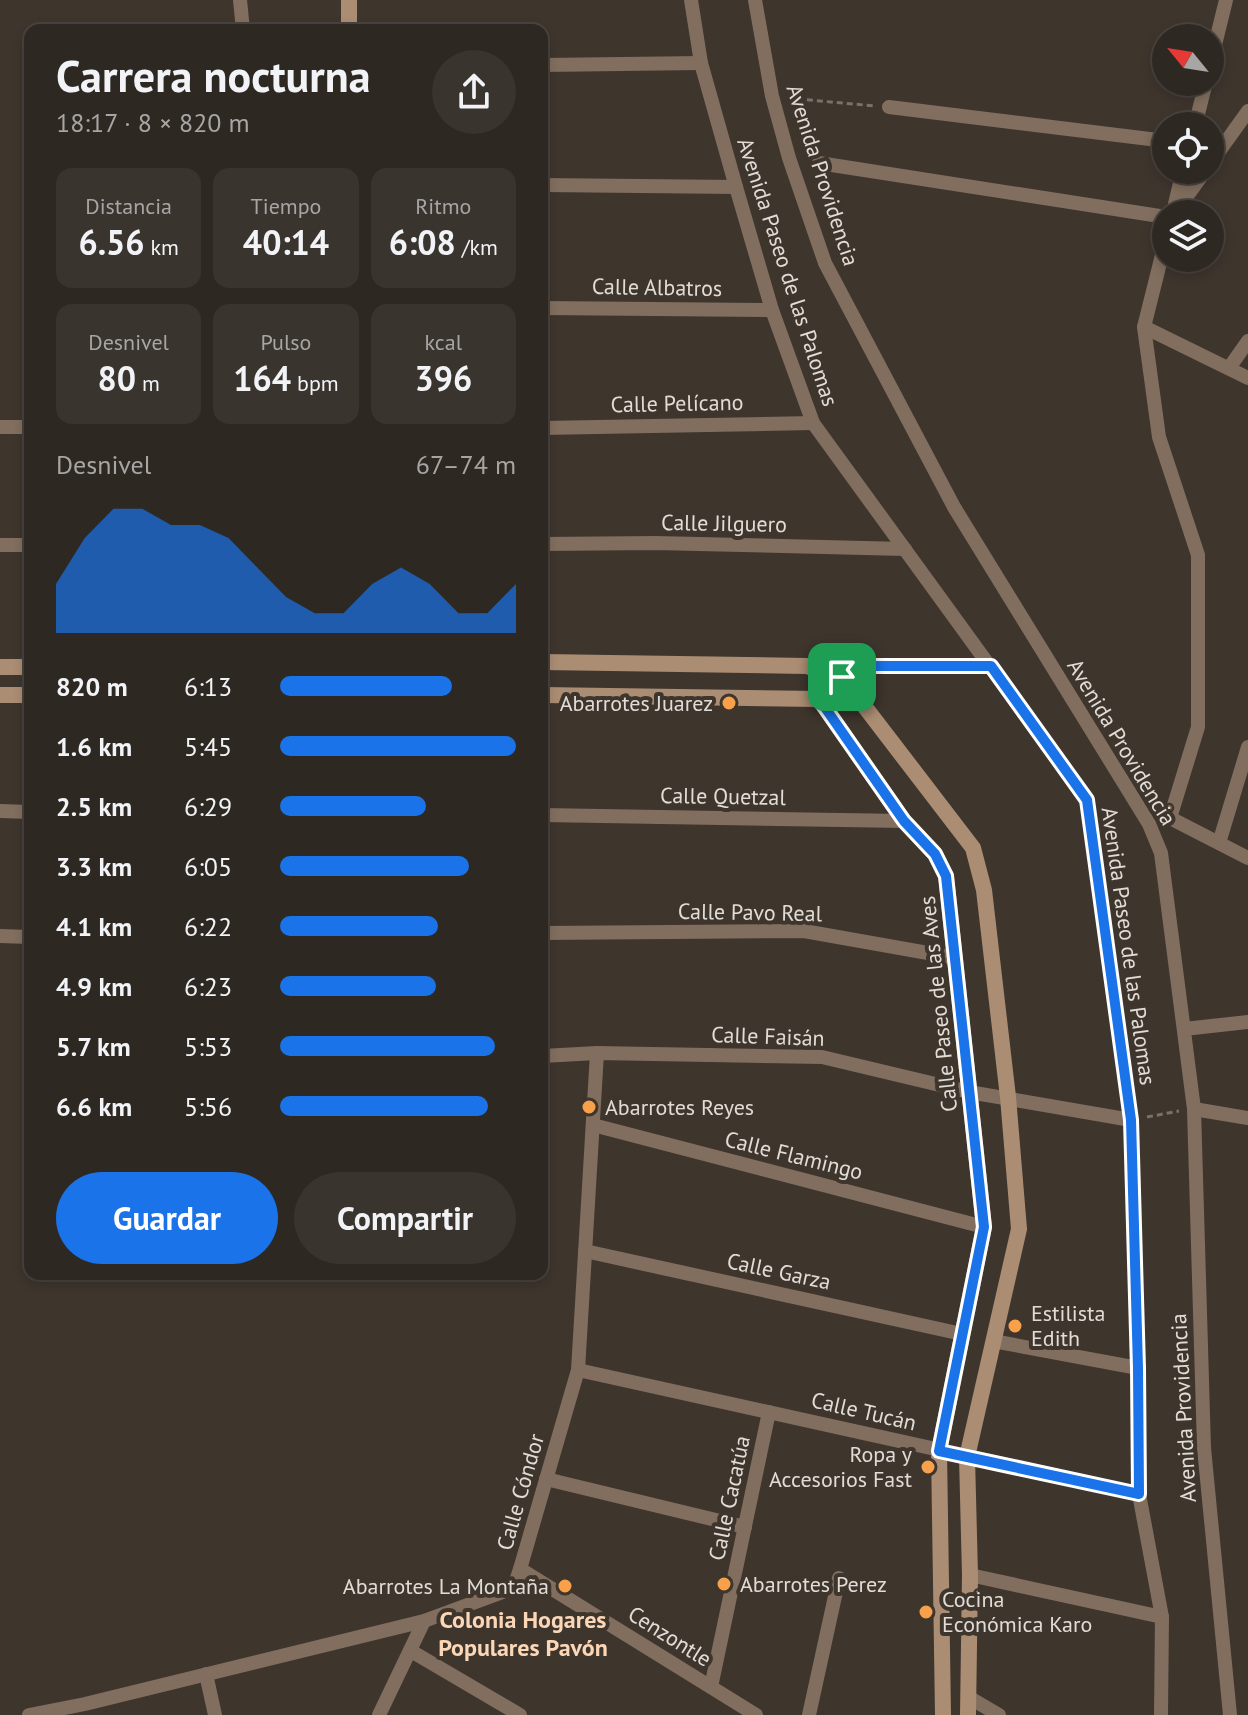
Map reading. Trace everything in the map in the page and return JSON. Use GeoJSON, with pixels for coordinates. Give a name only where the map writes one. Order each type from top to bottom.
{"type":"FeatureCollection","features":[{"type":"Feature","properties":{"kind":"street"},"geometry":{"type":"LineString","coordinates":[[240,0],[242,24]]}},
{"type":"Feature","properties":{"kind":"street"},"geometry":{"type":"LineString","coordinates":[[349,0],[349,24]]}},
{"type":"Feature","properties":{"kind":"street","name":"Avenida Paseo de las Palomas"},"geometry":{"type":"LineString","coordinates":[[691,0],[701,63],[736,187],[772,310],[813,423],[1087,800],[1131,1120],[1139,1494],[1162,1617],[1161,1715]]}},
{"type":"Feature","properties":{"kind":"street","name":"Avenida Providencia"},"geometry":{"type":"LineString","coordinates":[[755,0],[772,96],[789,158],[825,263],[954,507],[1149,824],[1161,853],[1194,1109],[1204,1448],[1230,1715]]}},
{"type":"Feature","properties":{"kind":"street"},"geometry":{"type":"LineString","coordinates":[[1220,24],[1226,0]]}},
{"type":"Feature","properties":{"kind":"street"},"geometry":{"type":"LineString","coordinates":[[548,65],[701,63]]}},
{"type":"Feature","properties":{"kind":"street"},"geometry":{"type":"LineString","coordinates":[[889,107],[1152,139]]}},
{"type":"Feature","properties":{"kind":"street"},"geometry":{"type":"LineString","coordinates":[[1224,144],[1248,111]]}},
{"type":"Feature","properties":{"kind":"street"},"geometry":{"type":"LineString","coordinates":[[819,163],[1152,215]]}},
{"type":"Feature","properties":{"kind":"street"},"geometry":{"type":"LineString","coordinates":[[548,185],[736,187]]}},
{"type":"Feature","properties":{"kind":"street"},"geometry":{"type":"LineString","coordinates":[[1158,272],[1144,327],[1159,437],[1198,555],[1198,727],[1170,818]]}},
{"type":"Feature","properties":{"kind":"street","name":"Calle Albatros"},"geometry":{"type":"LineString","coordinates":[[548,308],[772,310]]}},
{"type":"Feature","properties":{"kind":"street"},"geometry":{"type":"LineString","coordinates":[[1144,327],[1248,378]]}},
{"type":"Feature","properties":{"kind":"street"},"geometry":{"type":"LineString","coordinates":[[1229,368],[1248,341]]}},
{"type":"Feature","properties":{"kind":"street","name":"Calle Pelícano"},"geometry":{"type":"LineString","coordinates":[[548,428],[813,423]]}},
{"type":"Feature","properties":{"kind":"street"},"geometry":{"type":"LineString","coordinates":[[0,427],[24,427]]}},
{"type":"Feature","properties":{"kind":"street","name":"Calle Jilguero"},"geometry":{"type":"LineString","coordinates":[[548,544],[655,543],[905,549]]}},
{"type":"Feature","properties":{"kind":"street"},"geometry":{"type":"LineString","coordinates":[[0,545],[24,545]]}},
{"type":"Feature","properties":{"kind":"street"},"geometry":{"type":"LineString","coordinates":[[548,662],[807,666],[842,677],[973,848],[984,890],[1008,1097],[1019,1229],[967,1457],[970,1575],[968,1715]]}},
{"type":"Feature","properties":{"kind":"street"},"geometry":{"type":"LineString","coordinates":[[548,695],[819,699],[842,677],[866,666],[991,666]]}},
{"type":"Feature","properties":{"kind":"street"},"geometry":{"type":"LineString","coordinates":[[0,667],[24,667]]}},
{"type":"Feature","properties":{"kind":"street"},"geometry":{"type":"LineString","coordinates":[[0,695],[24,695]]}},
{"type":"Feature","properties":{"kind":"street","name":"Calle Paseo de las Aves"},"geometry":{"type":"LineString","coordinates":[[819,699],[904,821],[935,854],[946,876],[984,1227],[939,1451],[943,1715]]}},
{"type":"Feature","properties":{"kind":"street"},"geometry":{"type":"LineString","coordinates":[[1219,843],[1248,747]]}},
{"type":"Feature","properties":{"kind":"street"},"geometry":{"type":"LineString","coordinates":[[0,811],[24,812]]}},
{"type":"Feature","properties":{"kind":"street","name":"Calle Quetzal"},"geometry":{"type":"LineString","coordinates":[[548,815],[904,821]]}},
{"type":"Feature","properties":{"kind":"street"},"geometry":{"type":"LineString","coordinates":[[1149,824],[1170,818],[1248,858]]}},
{"type":"Feature","properties":{"kind":"street","name":"Calle Pavo Real"},"geometry":{"type":"LineString","coordinates":[[548,933],[804,931],[956,958]]}},
{"type":"Feature","properties":{"kind":"street"},"geometry":{"type":"LineString","coordinates":[[0,936],[24,937]]}},
{"type":"Feature","properties":{"kind":"street"},"geometry":{"type":"LineString","coordinates":[[1184,1029],[1248,1022]]}},
{"type":"Feature","properties":{"kind":"street","name":"Calle Faisán"},"geometry":{"type":"LineString","coordinates":[[548,1056],[597,1053],[822,1057],[969,1092],[1131,1120]]}},
{"type":"Feature","properties":{"kind":"street","name":"Calle Cóndor"},"geometry":{"type":"LineString","coordinates":[[29,1715],[86,1710],[206,1674],[424,1621],[508,1590],[516,1581],[578,1370],[597,1053]]}},
{"type":"Feature","properties":{"kind":"street"},"geometry":{"type":"LineString","coordinates":[[1194,1109],[1248,1118]]}},
{"type":"Feature","properties":{"kind":"street","name":"Calle Flamingo"},"geometry":{"type":"LineString","coordinates":[[593,1125],[984,1227]]}},
{"type":"Feature","properties":{"kind":"street","name":"Calle Garza"},"geometry":{"type":"LineString","coordinates":[[585,1251],[962,1334]]}},
{"type":"Feature","properties":{"kind":"street"},"geometry":{"type":"LineString","coordinates":[[993,1341],[1138,1368]]}},
{"type":"Feature","properties":{"kind":"street","name":"Calle Tucán"},"geometry":{"type":"LineString","coordinates":[[578,1370],[1139,1494]]}},
{"type":"Feature","properties":{"kind":"street","name":"Calle Cacatúa"},"geometry":{"type":"LineString","coordinates":[[711,1687],[769,1412]]}},
{"type":"Feature","properties":{"kind":"street"},"geometry":{"type":"LineString","coordinates":[[546,1479],[745,1527]]}},
{"type":"Feature","properties":{"kind":"street","name":"Cenzontle"},"geometry":{"type":"LineString","coordinates":[[520,1569],[756,1715]]}},
{"type":"Feature","properties":{"kind":"street"},"geometry":{"type":"LineString","coordinates":[[970,1575],[1162,1617]]}},
{"type":"Feature","properties":{"kind":"street"},"geometry":{"type":"LineString","coordinates":[[809,1715],[839,1578]]}},
{"type":"Feature","properties":{"kind":"street"},"geometry":{"type":"LineString","coordinates":[[379,1715],[424,1621]]}},
{"type":"Feature","properties":{"kind":"street"},"geometry":{"type":"LineString","coordinates":[[411,1651],[520,1715]]}},
{"type":"Feature","properties":{"kind":"street"},"geometry":{"type":"LineString","coordinates":[[206,1674],[215,1715]]}},
{"type":"Feature","properties":{"kind":"street"},"geometry":{"type":"LineString","coordinates":[[970,1698],[999,1715]]}},
{"type":"Feature","properties":{"kind":"path"},"geometry":{"type":"LineString","coordinates":[[772,96],[889,107]]}},
{"type":"Feature","properties":{"kind":"path"},"geometry":{"type":"LineString","coordinates":[[1131,1120],[1194,1109]]}},
{"type":"Feature","properties":{"kind":"place","name":"Abarrotes Juarez"},"geometry":{"type":"Point","coordinates":[729,703]}},
{"type":"Feature","properties":{"kind":"place","name":"Abarrotes Reyes"},"geometry":{"type":"Point","coordinates":[589,1107]}},
{"type":"Feature","properties":{"kind":"place","name":"Estilista Edith"},"geometry":{"type":"Point","coordinates":[1015,1326]}},
{"type":"Feature","properties":{"kind":"place","name":"Ropa y Accesorios Fast"},"geometry":{"type":"Point","coordinates":[928,1467]}},
{"type":"Feature","properties":{"kind":"place","name":"Abarrotes Perez"},"geometry":{"type":"Point","coordinates":[724,1584]}},
{"type":"Feature","properties":{"kind":"place","name":"Abarrotes La Montaña"},"geometry":{"type":"Point","coordinates":[565,1586]}},
{"type":"Feature","properties":{"kind":"place","name":"Cocina Económica Karo"},"geometry":{"type":"Point","coordinates":[926,1612]}},
{"type":"Feature","properties":{"kind":"district","name":"Colonia Hogares Populares Pavón"},"geometry":{"type":"Point","coordinates":[523,1634]}},
{"type":"Feature","properties":{"kind":"route"},"geometry":{"type":"LineString","coordinates":[[866,666],[991,666],[1087,800],[1131,1120],[1139,1494],[939,1451],[984,1227],[946,876],[935,854],[904,821],[819,699],[842,677],[866,666]]}}]}
